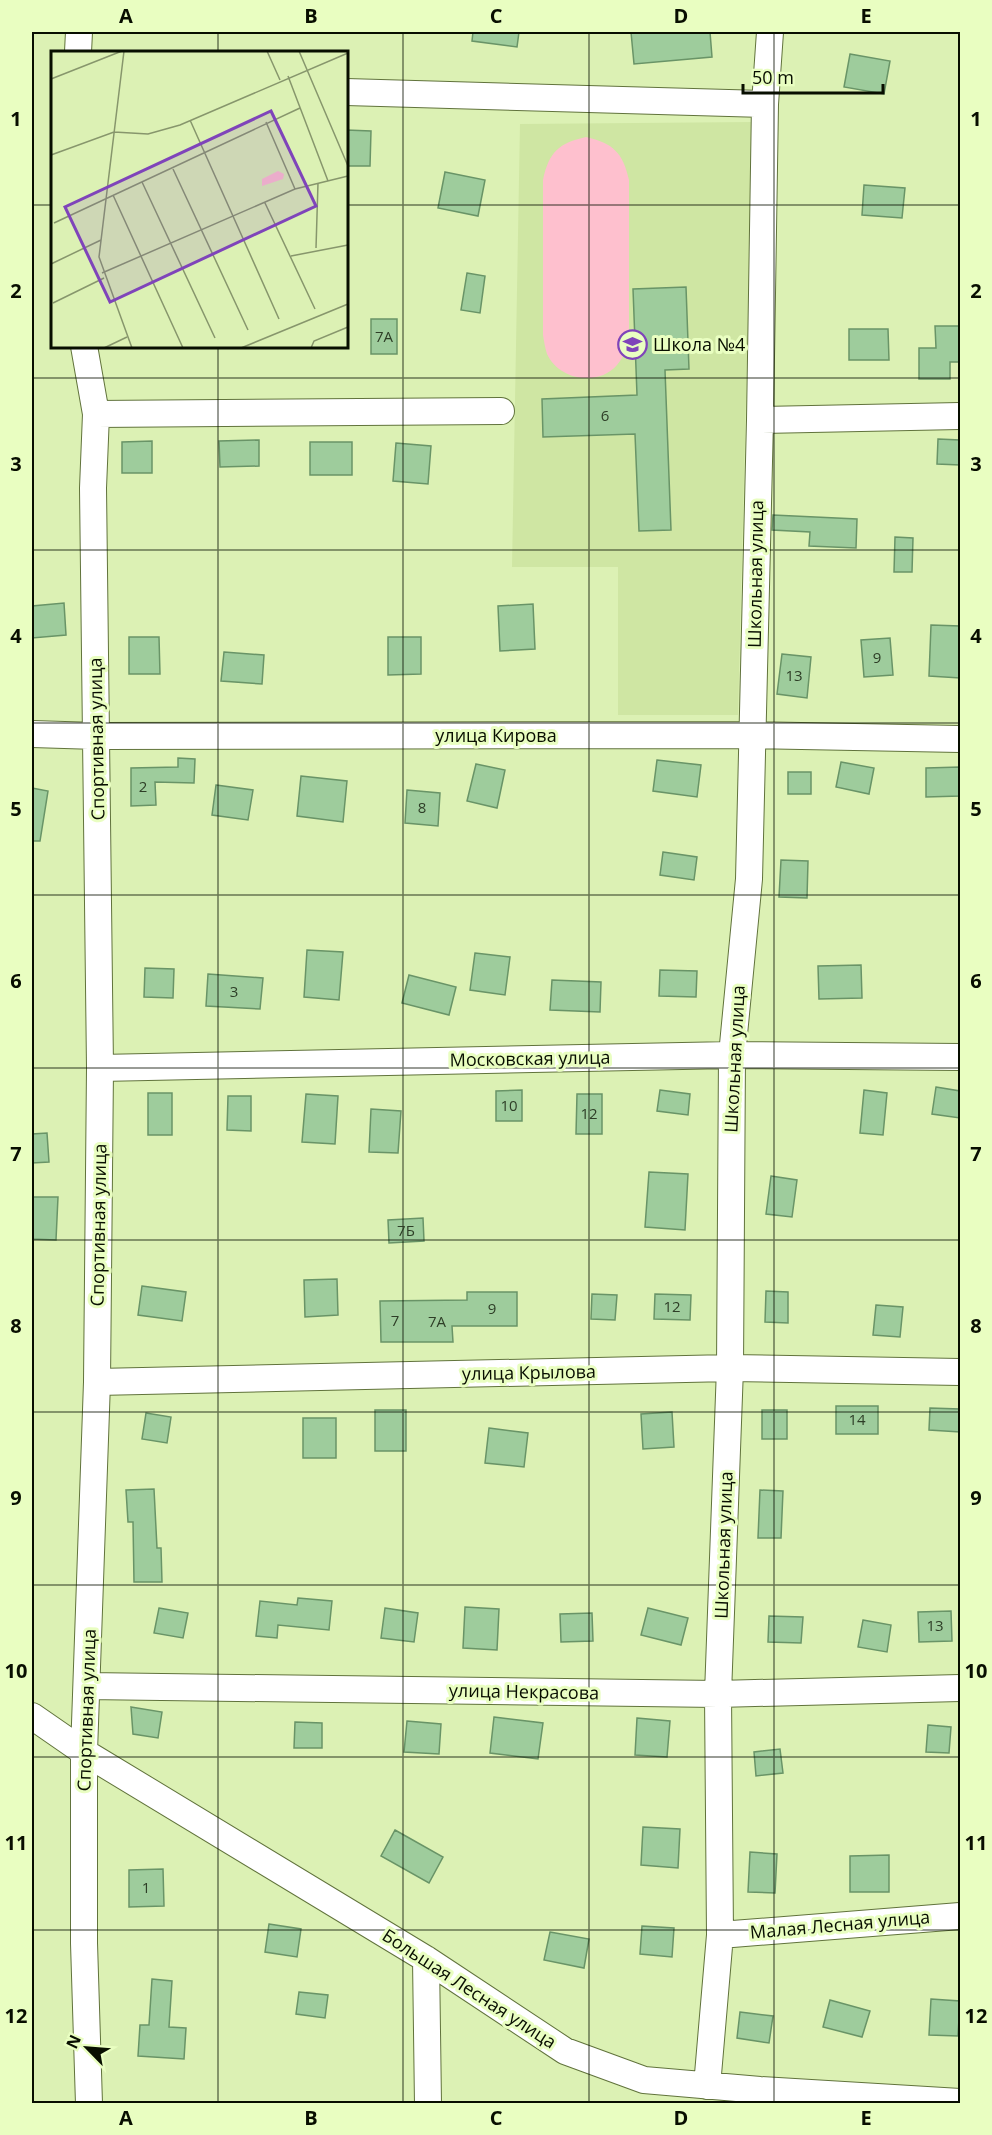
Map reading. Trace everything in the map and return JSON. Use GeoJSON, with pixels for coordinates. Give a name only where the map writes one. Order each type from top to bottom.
{"type":"FeatureCollection","features":[{"type":"Feature","properties":{"kind":"street"},"geometry":{"type":"LineString","coordinates":[[78,51],[79,32]]}},
{"type":"Feature","properties":{"kind":"street","name":"Школьная улица"},"geometry":{"type":"LineString","coordinates":[[707,2086],[720,1935],[718,1694],[730,1368],[732,1055],[749,879],[765,104],[770,32]]}},
{"type":"Feature","properties":{"kind":"street"},"geometry":{"type":"LineString","coordinates":[[348,92],[765,104]]}},
{"type":"Feature","properties":{"kind":"street","name":"Спортивная улица"},"geometry":{"type":"LineString","coordinates":[[84,348],[96,414],[93,488],[100,1068],[97,1382],[84,1752],[84,1943],[89,2103]]}},
{"type":"Feature","properties":{"kind":"street"},"geometry":{"type":"LineString","coordinates":[[96,414],[501,411]]}},
{"type":"Feature","properties":{"kind":"street"},"geometry":{"type":"LineString","coordinates":[[760,420],[960,416]]}},
{"type":"Feature","properties":{"kind":"street","name":"улица Кирова"},"geometry":{"type":"LineString","coordinates":[[32,734],[97,736],[752,735],[960,739]]}},
{"type":"Feature","properties":{"kind":"street","name":"Московская улица"},"geometry":{"type":"LineString","coordinates":[[100,1068],[732,1055],[960,1057]]}},
{"type":"Feature","properties":{"kind":"street","name":"улица Крылова"},"geometry":{"type":"LineString","coordinates":[[97,1382],[730,1368],[960,1372]]}},
{"type":"Feature","properties":{"kind":"street","name":"улица Некрасова"},"geometry":{"type":"LineString","coordinates":[[87,1686],[718,1694],[960,1688]]}},
{"type":"Feature","properties":{"kind":"street","name":"Большая Лесная улица"},"geometry":{"type":"LineString","coordinates":[[32,1716],[84,1752],[426,1959],[565,2051],[644,2080],[707,2086],[760,2097],[960,2102]]}},
{"type":"Feature","properties":{"kind":"street","name":"Малая Лесная улица"},"geometry":{"type":"LineString","coordinates":[[720,1935],[960,1916]]}},
{"type":"Feature","properties":{"kind":"street"},"geometry":{"type":"LineString","coordinates":[[426,1959],[428,2103]]}},
{"type":"Feature","properties":{"kind":"shaded area","name":"Школа №4"},"geometry":{"type":"Polygon","coordinates":[[[753,122],[738,715],[618,715],[618,567],[512,567],[520,124],[753,122]]]}},
{"type":"Feature","properties":{"kind":"shaded area"},"geometry":{"type":"Polygon","coordinates":[[[586,137],[603,142],[620,156],[629,180],[629,335],[624,354],[609,372],[590,378],[579,378],[560,370],[553,363],[547,354],[543,335],[543,180],[548,162],[557,150],[569,142],[586,137]]]}},
{"type":"Feature","properties":{"kind":"building"},"geometry":{"type":"Polygon","coordinates":[[[473,32],[519,32],[517,47],[472,41],[473,32]]]}},
{"type":"Feature","properties":{"kind":"building"},"geometry":{"type":"Polygon","coordinates":[[[631,32],[710,32],[712,57],[634,64],[631,32]]]}},
{"type":"Feature","properties":{"kind":"building"},"geometry":{"type":"Polygon","coordinates":[[[850,54],[890,61],[884,94],[844,87],[850,54]]]}},
{"type":"Feature","properties":{"kind":"building"},"geometry":{"type":"Polygon","coordinates":[[[348,130],[371,131],[370,166],[348,166],[348,130]]]}},
{"type":"Feature","properties":{"kind":"building"},"geometry":{"type":"Polygon","coordinates":[[[445,172],[485,180],[478,216],[438,208],[445,172]]]}},
{"type":"Feature","properties":{"kind":"building"},"geometry":{"type":"Polygon","coordinates":[[[864,185],[905,188],[902,218],[862,215],[864,185]]]}},
{"type":"Feature","properties":{"kind":"building"},"geometry":{"type":"Polygon","coordinates":[[[467,273],[485,276],[480,313],[461,310],[467,273]]]}},
{"type":"Feature","properties":{"kind":"building","name":"Школа №4"},"geometry":{"type":"Polygon","coordinates":[[[686,287],[689,369],[665,370],[671,530],[639,531],[635,434],[543,437],[542,399],[637,395],[633,289],[686,287]]]}},
{"type":"Feature","properties":{"kind":"building"},"geometry":{"type":"Polygon","coordinates":[[[371,319],[397,319],[397,354],[371,354],[371,319]]]}},
{"type":"Feature","properties":{"kind":"building"},"geometry":{"type":"Polygon","coordinates":[[[935,326],[960,326],[960,362],[950,362],[950,379],[919,379],[919,348],[936,348],[935,326]]]}},
{"type":"Feature","properties":{"kind":"building"},"geometry":{"type":"Polygon","coordinates":[[[849,329],[888,329],[889,360],[849,360],[849,329]]]}},
{"type":"Feature","properties":{"kind":"building"},"geometry":{"type":"Polygon","coordinates":[[[938,439],[960,440],[960,465],[937,464],[938,439]]]}},
{"type":"Feature","properties":{"kind":"building"},"geometry":{"type":"Polygon","coordinates":[[[259,440],[259,466],[220,467],[219,441],[259,440]]]}},
{"type":"Feature","properties":{"kind":"building"},"geometry":{"type":"Polygon","coordinates":[[[152,441],[152,473],[122,473],[122,442],[152,441]]]}},
{"type":"Feature","properties":{"kind":"building"},"geometry":{"type":"Polygon","coordinates":[[[310,442],[352,442],[352,475],[310,475],[310,442]]]}},
{"type":"Feature","properties":{"kind":"building"},"geometry":{"type":"Polygon","coordinates":[[[396,443],[431,446],[428,484],[393,481],[396,443]]]}},
{"type":"Feature","properties":{"kind":"building"},"geometry":{"type":"Polygon","coordinates":[[[773,515],[857,519],[856,548],[809,546],[810,532],[772,530],[773,515]]]}},
{"type":"Feature","properties":{"kind":"building"},"geometry":{"type":"Polygon","coordinates":[[[895,537],[913,538],[912,572],[894,572],[895,537]]]}},
{"type":"Feature","properties":{"kind":"building"},"geometry":{"type":"Polygon","coordinates":[[[64,603],[66,635],[32,638],[32,606],[64,603]]]}},
{"type":"Feature","properties":{"kind":"building"},"geometry":{"type":"Polygon","coordinates":[[[533,604],[535,649],[500,651],[498,606],[533,604]]]}},
{"type":"Feature","properties":{"kind":"building"},"geometry":{"type":"Polygon","coordinates":[[[931,625],[960,626],[960,678],[929,676],[931,625]]]}},
{"type":"Feature","properties":{"kind":"building"},"geometry":{"type":"Polygon","coordinates":[[[129,637],[159,637],[160,674],[129,674],[129,637]]]}},
{"type":"Feature","properties":{"kind":"building"},"geometry":{"type":"Polygon","coordinates":[[[388,637],[421,637],[421,674],[388,675],[388,637]]]}},
{"type":"Feature","properties":{"kind":"building"},"geometry":{"type":"Polygon","coordinates":[[[890,638],[893,675],[864,677],[861,640],[890,638]]]}},
{"type":"Feature","properties":{"kind":"building"},"geometry":{"type":"Polygon","coordinates":[[[224,652],[264,655],[262,684],[221,681],[224,652]]]}},
{"type":"Feature","properties":{"kind":"building"},"geometry":{"type":"Polygon","coordinates":[[[782,654],[811,657],[807,698],[777,694],[782,654]]]}},
{"type":"Feature","properties":{"kind":"building"},"geometry":{"type":"Polygon","coordinates":[[[178,758],[195,759],[194,783],[155,782],[156,805],[131,806],[131,768],[178,767],[178,758]]]}},
{"type":"Feature","properties":{"kind":"building"},"geometry":{"type":"Polygon","coordinates":[[[657,760],[701,765],[697,797],[653,791],[657,760]]]}},
{"type":"Feature","properties":{"kind":"building"},"geometry":{"type":"Polygon","coordinates":[[[841,762],[874,768],[869,794],[836,787],[841,762]]]}},
{"type":"Feature","properties":{"kind":"building"},"geometry":{"type":"Polygon","coordinates":[[[476,764],[505,770],[497,808],[467,801],[476,764]]]}},
{"type":"Feature","properties":{"kind":"building"},"geometry":{"type":"Polygon","coordinates":[[[960,767],[960,796],[926,797],[926,768],[960,767]]]}},
{"type":"Feature","properties":{"kind":"building"},"geometry":{"type":"Polygon","coordinates":[[[788,772],[811,772],[811,794],[788,794],[788,772]]]}},
{"type":"Feature","properties":{"kind":"building"},"geometry":{"type":"Polygon","coordinates":[[[301,776],[347,781],[343,822],[297,816],[301,776]]]}},
{"type":"Feature","properties":{"kind":"building"},"geometry":{"type":"Polygon","coordinates":[[[216,785],[253,790],[248,820],[212,815],[216,785]]]}},
{"type":"Feature","properties":{"kind":"building"},"geometry":{"type":"Polygon","coordinates":[[[32,788],[48,791],[40,841],[32,841],[32,788]]]}},
{"type":"Feature","properties":{"kind":"building"},"geometry":{"type":"Polygon","coordinates":[[[407,790],[440,793],[438,826],[405,823],[407,790]]]}},
{"type":"Feature","properties":{"kind":"building"},"geometry":{"type":"Polygon","coordinates":[[[663,852],[697,857],[694,880],[660,875],[663,852]]]}},
{"type":"Feature","properties":{"kind":"building"},"geometry":{"type":"Polygon","coordinates":[[[781,860],[808,861],[807,898],[779,897],[781,860]]]}},
{"type":"Feature","properties":{"kind":"building"},"geometry":{"type":"Polygon","coordinates":[[[307,950],[343,952],[339,1000],[304,997],[307,950]]]}},
{"type":"Feature","properties":{"kind":"building"},"geometry":{"type":"Polygon","coordinates":[[[475,953],[510,957],[505,995],[470,990],[475,953]]]}},
{"type":"Feature","properties":{"kind":"building"},"geometry":{"type":"Polygon","coordinates":[[[861,965],[862,998],[819,999],[818,966],[861,965]]]}},
{"type":"Feature","properties":{"kind":"building"},"geometry":{"type":"Polygon","coordinates":[[[145,968],[174,969],[173,998],[144,997],[145,968]]]}},
{"type":"Feature","properties":{"kind":"building"},"geometry":{"type":"Polygon","coordinates":[[[660,970],[697,971],[696,997],[659,996],[660,970]]]}},
{"type":"Feature","properties":{"kind":"building"},"geometry":{"type":"Polygon","coordinates":[[[208,974],[263,978],[260,1009],[206,1006],[208,974]]]}},
{"type":"Feature","properties":{"kind":"building"},"geometry":{"type":"Polygon","coordinates":[[[409,975],[456,987],[449,1015],[402,1003],[409,975]]]}},
{"type":"Feature","properties":{"kind":"building"},"geometry":{"type":"Polygon","coordinates":[[[552,980],[601,982],[600,1012],[550,1010],[552,980]]]}},
{"type":"Feature","properties":{"kind":"building"},"geometry":{"type":"Polygon","coordinates":[[[936,1087],[960,1091],[960,1118],[932,1114],[936,1087]]]}},
{"type":"Feature","properties":{"kind":"building"},"geometry":{"type":"Polygon","coordinates":[[[522,1090],[522,1121],[496,1121],[496,1091],[522,1090]]]}},
{"type":"Feature","properties":{"kind":"building"},"geometry":{"type":"Polygon","coordinates":[[[660,1090],[690,1094],[688,1115],[657,1111],[660,1090]]]}},
{"type":"Feature","properties":{"kind":"building"},"geometry":{"type":"Polygon","coordinates":[[[864,1090],[887,1093],[883,1135],[860,1133],[864,1090]]]}},
{"type":"Feature","properties":{"kind":"building"},"geometry":{"type":"Polygon","coordinates":[[[148,1093],[172,1093],[172,1135],[148,1135],[148,1093]]]}},
{"type":"Feature","properties":{"kind":"building"},"geometry":{"type":"Polygon","coordinates":[[[306,1094],[338,1096],[335,1144],[302,1142],[306,1094]]]}},
{"type":"Feature","properties":{"kind":"building"},"geometry":{"type":"Polygon","coordinates":[[[577,1094],[602,1094],[602,1134],[576,1134],[577,1094]]]}},
{"type":"Feature","properties":{"kind":"building"},"geometry":{"type":"Polygon","coordinates":[[[228,1096],[251,1096],[251,1131],[227,1130],[228,1096]]]}},
{"type":"Feature","properties":{"kind":"building"},"geometry":{"type":"Polygon","coordinates":[[[371,1109],[401,1111],[398,1153],[369,1152],[371,1109]]]}},
{"type":"Feature","properties":{"kind":"building"},"geometry":{"type":"Polygon","coordinates":[[[47,1133],[49,1162],[32,1163],[32,1134],[47,1133]]]}},
{"type":"Feature","properties":{"kind":"building"},"geometry":{"type":"Polygon","coordinates":[[[649,1172],[688,1174],[685,1230],[645,1227],[649,1172]]]}},
{"type":"Feature","properties":{"kind":"building"},"geometry":{"type":"Polygon","coordinates":[[[771,1176],[797,1180],[792,1217],[766,1214],[771,1176]]]}},
{"type":"Feature","properties":{"kind":"building"},"geometry":{"type":"Polygon","coordinates":[[[32,1197],[58,1197],[56,1240],[32,1239],[32,1197]]]}},
{"type":"Feature","properties":{"kind":"building"},"geometry":{"type":"Polygon","coordinates":[[[423,1218],[424,1241],[389,1243],[388,1220],[423,1218]]]}},
{"type":"Feature","properties":{"kind":"building"},"geometry":{"type":"Polygon","coordinates":[[[337,1279],[338,1315],[305,1317],[304,1280],[337,1279]]]}},
{"type":"Feature","properties":{"kind":"building"},"geometry":{"type":"Polygon","coordinates":[[[142,1286],[186,1292],[182,1321],[138,1315],[142,1286]]]}},
{"type":"Feature","properties":{"kind":"building"},"geometry":{"type":"Polygon","coordinates":[[[766,1291],[788,1292],[788,1323],[765,1322],[766,1291]]]}},
{"type":"Feature","properties":{"kind":"building"},"geometry":{"type":"Polygon","coordinates":[[[467,1292],[517,1292],[517,1326],[452,1326],[453,1342],[381,1342],[380,1301],[467,1300],[467,1292]]]}},
{"type":"Feature","properties":{"kind":"building"},"geometry":{"type":"Polygon","coordinates":[[[592,1294],[617,1295],[615,1320],[591,1319],[592,1294]]]}},
{"type":"Feature","properties":{"kind":"building"},"geometry":{"type":"Polygon","coordinates":[[[655,1294],[691,1295],[690,1320],[654,1319],[655,1294]]]}},
{"type":"Feature","properties":{"kind":"building"},"geometry":{"type":"Polygon","coordinates":[[[876,1305],[903,1307],[900,1337],[873,1335],[876,1305]]]}},
{"type":"Feature","properties":{"kind":"building"},"geometry":{"type":"Polygon","coordinates":[[[836,1406],[878,1406],[878,1434],[836,1434],[836,1406]]]}},
{"type":"Feature","properties":{"kind":"building"},"geometry":{"type":"Polygon","coordinates":[[[930,1408],[960,1409],[960,1432],[929,1430],[930,1408]]]}},
{"type":"Feature","properties":{"kind":"building"},"geometry":{"type":"Polygon","coordinates":[[[375,1410],[406,1410],[406,1451],[375,1451],[375,1410]]]}},
{"type":"Feature","properties":{"kind":"building"},"geometry":{"type":"Polygon","coordinates":[[[762,1410],[787,1410],[787,1439],[762,1439],[762,1410]]]}},
{"type":"Feature","properties":{"kind":"building"},"geometry":{"type":"Polygon","coordinates":[[[672,1412],[674,1447],[643,1449],[641,1414],[672,1412]]]}},
{"type":"Feature","properties":{"kind":"building"},"geometry":{"type":"Polygon","coordinates":[[[146,1413],[171,1417],[167,1443],[142,1439],[146,1413]]]}},
{"type":"Feature","properties":{"kind":"building"},"geometry":{"type":"Polygon","coordinates":[[[303,1418],[336,1418],[336,1458],[303,1458],[303,1418]]]}},
{"type":"Feature","properties":{"kind":"building"},"geometry":{"type":"Polygon","coordinates":[[[489,1428],[528,1433],[524,1467],[485,1463],[489,1428]]]}},
{"type":"Feature","properties":{"kind":"building"},"geometry":{"type":"Polygon","coordinates":[[[154,1489],[157,1548],[161,1548],[162,1582],[134,1582],[133,1522],[128,1522],[126,1490],[154,1489]]]}},
{"type":"Feature","properties":{"kind":"building"},"geometry":{"type":"Polygon","coordinates":[[[760,1490],[783,1491],[781,1538],[758,1538],[760,1490]]]}},
{"type":"Feature","properties":{"kind":"building"},"geometry":{"type":"Polygon","coordinates":[[[298,1598],[332,1601],[329,1630],[278,1625],[277,1638],[256,1636],[260,1601],[297,1605],[298,1598]]]}},
{"type":"Feature","properties":{"kind":"building"},"geometry":{"type":"Polygon","coordinates":[[[465,1607],[499,1609],[497,1650],[463,1648],[465,1607]]]}},
{"type":"Feature","properties":{"kind":"building"},"geometry":{"type":"Polygon","coordinates":[[[159,1608],[188,1613],[183,1638],[154,1633],[159,1608]]]}},
{"type":"Feature","properties":{"kind":"building"},"geometry":{"type":"Polygon","coordinates":[[[385,1608],[418,1613],[414,1642],[381,1638],[385,1608]]]}},
{"type":"Feature","properties":{"kind":"building"},"geometry":{"type":"Polygon","coordinates":[[[648,1608],[688,1618],[681,1645],[641,1635],[648,1608]]]}},
{"type":"Feature","properties":{"kind":"building"},"geometry":{"type":"Polygon","coordinates":[[[951,1611],[952,1641],[919,1642],[918,1612],[951,1611]]]}},
{"type":"Feature","properties":{"kind":"building"},"geometry":{"type":"Polygon","coordinates":[[[592,1613],[593,1641],[561,1642],[560,1614],[592,1613]]]}},
{"type":"Feature","properties":{"kind":"building"},"geometry":{"type":"Polygon","coordinates":[[[769,1616],[803,1617],[801,1643],[768,1642],[769,1616]]]}},
{"type":"Feature","properties":{"kind":"building"},"geometry":{"type":"Polygon","coordinates":[[[863,1620],[891,1625],[887,1652],[858,1647],[863,1620]]]}},
{"type":"Feature","properties":{"kind":"building"},"geometry":{"type":"Polygon","coordinates":[[[131,1707],[162,1712],[158,1738],[133,1734],[131,1707]]]}},
{"type":"Feature","properties":{"kind":"building"},"geometry":{"type":"Polygon","coordinates":[[[494,1717],[543,1723],[538,1759],[490,1753],[494,1717]]]}},
{"type":"Feature","properties":{"kind":"building"},"geometry":{"type":"Polygon","coordinates":[[[637,1718],[670,1721],[667,1757],[635,1755],[637,1718]]]}},
{"type":"Feature","properties":{"kind":"building"},"geometry":{"type":"Polygon","coordinates":[[[407,1721],[441,1724],[439,1754],[404,1752],[407,1721]]]}},
{"type":"Feature","properties":{"kind":"building"},"geometry":{"type":"Polygon","coordinates":[[[295,1722],[322,1723],[322,1748],[294,1748],[295,1722]]]}},
{"type":"Feature","properties":{"kind":"building"},"geometry":{"type":"Polygon","coordinates":[[[928,1725],[951,1727],[949,1753],[926,1752],[928,1725]]]}},
{"type":"Feature","properties":{"kind":"building"},"geometry":{"type":"Polygon","coordinates":[[[780,1749],[783,1773],[756,1776],[754,1752],[780,1749]]]}},
{"type":"Feature","properties":{"kind":"building"},"geometry":{"type":"Polygon","coordinates":[[[643,1827],[680,1829],[678,1868],[641,1865],[643,1827]]]}},
{"type":"Feature","properties":{"kind":"building"},"geometry":{"type":"Polygon","coordinates":[[[395,1830],[443,1857],[429,1883],[381,1856],[395,1830]]]}},
{"type":"Feature","properties":{"kind":"building"},"geometry":{"type":"Polygon","coordinates":[[[750,1852],[777,1854],[775,1893],[748,1892],[750,1852]]]}},
{"type":"Feature","properties":{"kind":"building"},"geometry":{"type":"Polygon","coordinates":[[[889,1855],[889,1892],[850,1892],[850,1856],[889,1855]]]}},
{"type":"Feature","properties":{"kind":"building"},"geometry":{"type":"Polygon","coordinates":[[[163,1869],[164,1906],[129,1907],[129,1870],[163,1869]]]}},
{"type":"Feature","properties":{"kind":"building"},"geometry":{"type":"Polygon","coordinates":[[[269,1924],[301,1929],[297,1957],[265,1952],[269,1924]]]}},
{"type":"Feature","properties":{"kind":"building"},"geometry":{"type":"Polygon","coordinates":[[[642,1926],[674,1928],[672,1957],[640,1954],[642,1926]]]}},
{"type":"Feature","properties":{"kind":"building"},"geometry":{"type":"Polygon","coordinates":[[[550,1932],[589,1939],[584,1968],[544,1960],[550,1932]]]}},
{"type":"Feature","properties":{"kind":"building"},"geometry":{"type":"Polygon","coordinates":[[[152,1979],[172,1981],[169,2027],[186,2028],[184,2059],[138,2056],[140,2025],[149,2025],[152,1979]]]}},
{"type":"Feature","properties":{"kind":"building"},"geometry":{"type":"Polygon","coordinates":[[[299,1992],[328,1995],[325,2018],[296,2014],[299,1992]]]}},
{"type":"Feature","properties":{"kind":"building"},"geometry":{"type":"Polygon","coordinates":[[[931,1999],[960,2001],[958,2036],[929,2035],[931,1999]]]}},
{"type":"Feature","properties":{"kind":"building"},"geometry":{"type":"Polygon","coordinates":[[[830,2000],[870,2011],[862,2037],[823,2027],[830,2000]]]}},
{"type":"Feature","properties":{"kind":"building"},"geometry":{"type":"Polygon","coordinates":[[[740,2012],[773,2016],[769,2043],[737,2038],[740,2012]]]}},
{"type":"Feature","properties":{"kind":"place","name":"Школа №4"},"geometry":{"type":"Point","coordinates":[632,345]}}]}
